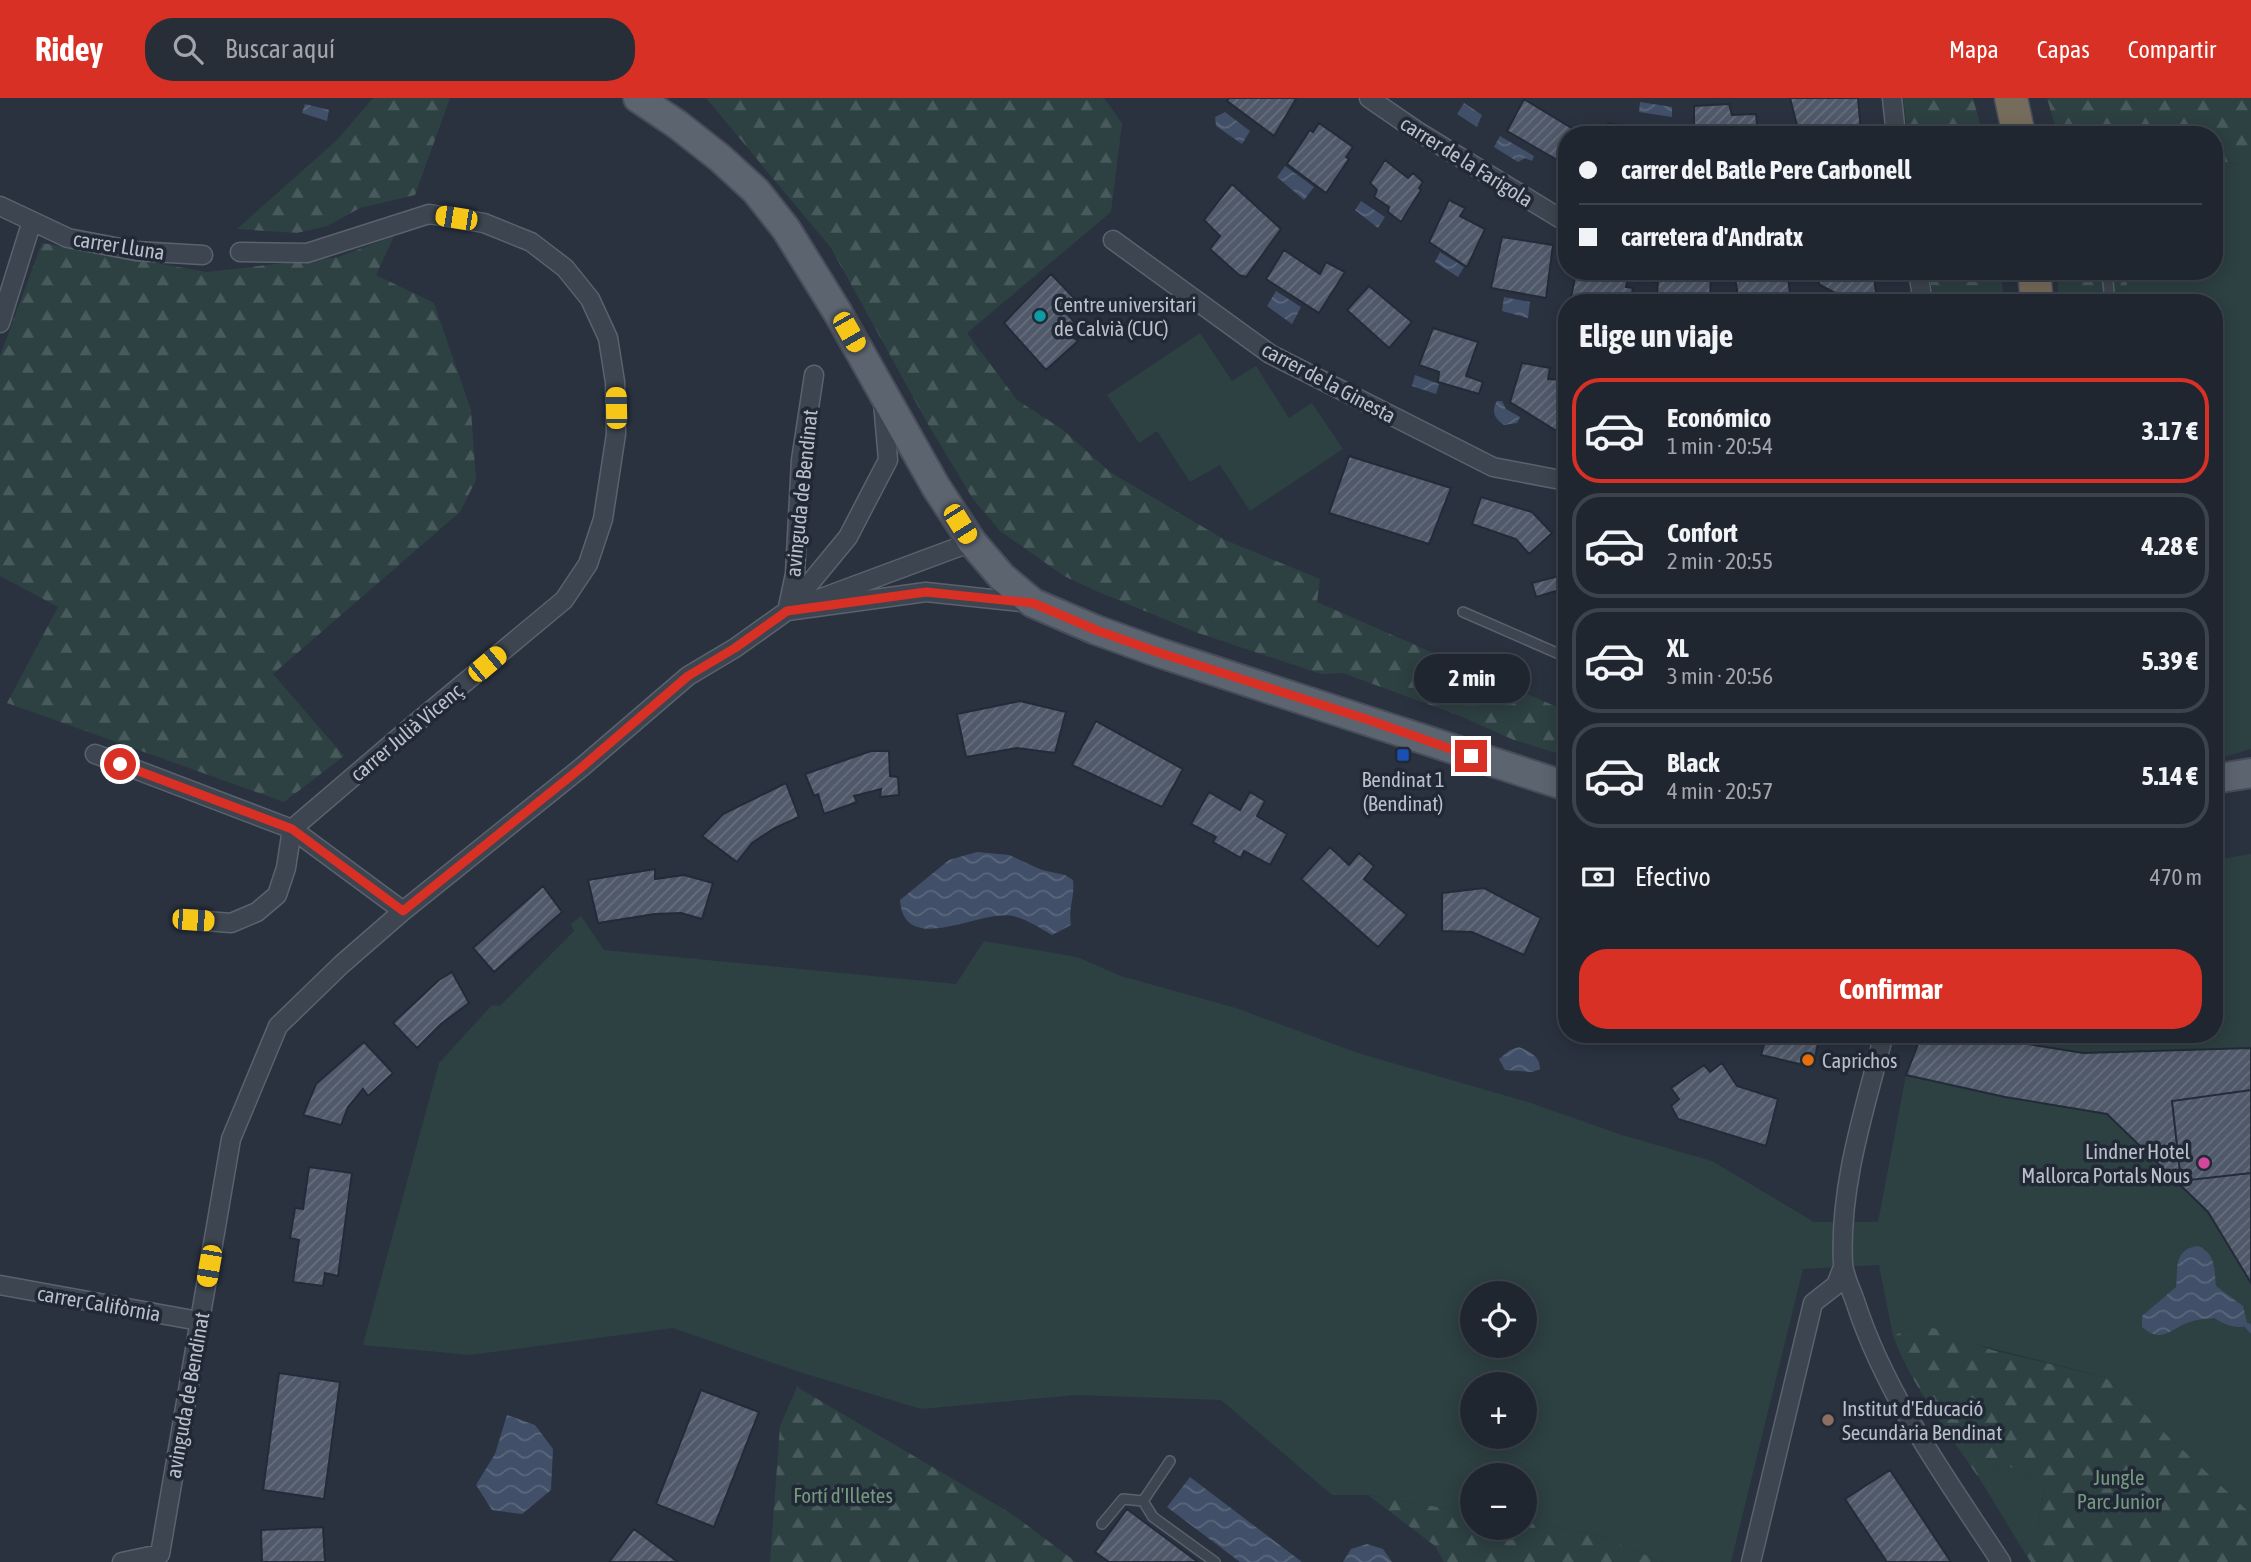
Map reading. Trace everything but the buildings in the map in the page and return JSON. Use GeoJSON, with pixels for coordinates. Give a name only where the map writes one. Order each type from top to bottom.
{"type":"FeatureCollection","features":[{"type":"Feature","properties":{"kind":"highway"},"geometry":{"type":"LineString","coordinates":[[2011,98],[2017,126]]}},
{"type":"Feature","properties":{"kind":"main road"},"geometry":{"type":"LineString","coordinates":[[638,98],[720,158],[756,191],[786,229],[882,388],[936,486],[972,542],[1002,577],[1033,603],[1160,653],[1558,783]]}},
{"type":"Feature","properties":{"kind":"main road"},"geometry":{"type":"LineString","coordinates":[[2223,778],[2251,773]]}},
{"type":"Feature","properties":{"kind":"street","name":"carrer de la Farigola"},"geometry":{"type":"LineString","coordinates":[[1369,98],[1428,138],[1558,217]]}},
{"type":"Feature","properties":{"kind":"street"},"geometry":{"type":"LineString","coordinates":[[1892,98],[1895,126]]}},
{"type":"Feature","properties":{"kind":"street","name":"carrer Lluna"},"geometry":{"type":"LineString","coordinates":[[0,206],[68,238],[136,251],[203,255]]}},
{"type":"Feature","properties":{"kind":"street","name":"carrer Julià Vicenç"},"geometry":{"type":"LineString","coordinates":[[240,252],[307,253],[429,214],[494,226],[531,242],[565,268],[590,299],[608,338],[615,382],[616,434],[603,519],[588,564],[564,600],[292,829]]}},
{"type":"Feature","properties":{"kind":"street"},"geometry":{"type":"LineString","coordinates":[[0,323],[32,221]]}},
{"type":"Feature","properties":{"kind":"street","name":"carrer de la Ginesta"},"geometry":{"type":"LineString","coordinates":[[1113,240],[1270,354],[1493,467],[1558,479]]}},
{"type":"Feature","properties":{"kind":"street","name":"avinguda de Bendinat"},"geometry":{"type":"LineString","coordinates":[[787,611],[795,574],[801,460],[814,375]]}},
{"type":"Feature","properties":{"kind":"street","name":"avinguda de Bendinat"},"geometry":{"type":"LineString","coordinates":[[787,611],[848,537],[888,460],[882,388]]}},
{"type":"Feature","properties":{"kind":"street","name":"avinguda de Bendinat"},"geometry":{"type":"LineString","coordinates":[[122,1562],[160,1554],[231,1139],[278,1026],[342,964],[403,911],[582,767],[688,676],[735,648],[787,611],[972,542]]}},
{"type":"Feature","properties":{"kind":"street","name":"avinguda de Bendinat"},"geometry":{"type":"LineString","coordinates":[[787,611],[926,592],[1033,603]]}},
{"type":"Feature","properties":{"kind":"street"},"geometry":{"type":"LineString","coordinates":[[95,754],[292,829],[403,911]]}},
{"type":"Feature","properties":{"kind":"street"},"geometry":{"type":"LineString","coordinates":[[193,920],[231,923],[257,912],[277,895],[286,868],[292,829]]}},
{"type":"Feature","properties":{"kind":"street"},"geometry":{"type":"LineString","coordinates":[[1751,1562],[1813,1303],[1836,1285],[1843,1266],[1844,1215],[1856,1147],[1882,1043]]}},
{"type":"Feature","properties":{"kind":"street"},"geometry":{"type":"LineString","coordinates":[[1843,1266],[1868,1340],[1894,1395],[2001,1562]]}},
{"type":"Feature","properties":{"kind":"street","name":"carrer Califòrnia"},"geometry":{"type":"LineString","coordinates":[[0,1284],[199,1321]]}},
{"type":"Feature","properties":{"kind":"lane"},"geometry":{"type":"LineString","coordinates":[[1463,612],[1558,654]]}},
{"type":"Feature","properties":{"kind":"lane"},"geometry":{"type":"LineString","coordinates":[[1143,1501],[1170,1461]]}},
{"type":"Feature","properties":{"kind":"lane"},"geometry":{"type":"LineString","coordinates":[[1102,1524],[1123,1499],[1143,1501]]}},
{"type":"Feature","properties":{"kind":"lane"},"geometry":{"type":"LineString","coordinates":[[1143,1501],[1153,1517],[1215,1562]]}},
{"type":"Feature","properties":{"kind":"green space"},"geometry":{"type":"Polygon","coordinates":[[[373,98],[450,98],[415,195],[360,208],[327,226],[297,233],[237,229],[338,139],[373,98]]]}},
{"type":"Feature","properties":{"kind":"green space"},"geometry":{"type":"Polygon","coordinates":[[[706,98],[1104,98],[1122,123],[1111,212],[967,333],[1017,400],[1062,429],[1110,472],[1225,540],[1320,579],[1317,602],[1558,707],[1558,754],[1514,740],[1460,716],[1343,673],[1321,674],[1198,633],[1064,576],[1000,531],[973,499],[929,426],[831,248],[706,98]]]}},
{"type":"Feature","properties":{"kind":"green space"},"geometry":{"type":"Polygon","coordinates":[[[1903,98],[1973,98],[1981,126],[1907,126],[1903,98]]]}},
{"type":"Feature","properties":{"kind":"green space"},"geometry":{"type":"Polygon","coordinates":[[[2047,98],[2251,98],[2251,165],[2223,162],[2223,126],[2055,126],[2047,98]]]}},
{"type":"Feature","properties":{"kind":"green space"},"geometry":{"type":"Polygon","coordinates":[[[2223,162],[2251,165],[2251,749],[2223,757],[2223,294],[2127,294],[2127,280],[2223,280],[2223,162]]]}},
{"type":"Feature","properties":{"kind":"green space"},"geometry":{"type":"Polygon","coordinates":[[[394,236],[376,275],[434,303],[471,410],[476,480],[460,512],[273,674],[344,756],[284,802],[7,703],[58,607],[0,576],[0,356],[42,243],[207,272],[338,257],[394,236]]]}},
{"type":"Feature","properties":{"kind":"green space"},"geometry":{"type":"Polygon","coordinates":[[[1930,280],[2002,280],[2003,294],[1933,294],[1930,280]]]}},
{"type":"Feature","properties":{"kind":"green space"},"geometry":{"type":"Polygon","coordinates":[[[2058,280],[2127,280],[2127,294],[2058,294],[2058,280]]]}},
{"type":"Feature","properties":{"kind":"green space"},"geometry":{"type":"Polygon","coordinates":[[[1200,333],[1232,381],[1256,366],[1289,418],[1312,403],[1343,449],[1250,511],[1220,465],[1190,482],[1157,431],[1139,443],[1107,395],[1200,333]]]}},
{"type":"Feature","properties":{"kind":"green space"},"geometry":{"type":"Polygon","coordinates":[[[2251,854],[2251,1048],[2083,1053],[2021,1043],[2223,1043],[2223,859],[2251,854]]]}},
{"type":"Feature","properties":{"kind":"green space"},"geometry":{"type":"Polygon","coordinates":[[[581,916],[604,950],[956,984],[984,941],[1077,957],[1121,976],[1236,1008],[1358,1053],[1528,1102],[1622,1135],[1712,1161],[1814,1222],[1878,1222],[1906,1075],[2005,1097],[2107,1114],[2208,1212],[2251,1283],[2251,1514],[2105,1377],[1911,1328],[1893,1336],[1879,1265],[1803,1269],[1731,1562],[1663,1562],[1595,1534],[1537,1524],[1537,1463],[1460,1463],[1460,1511],[1368,1495],[1332,1495],[1221,1400],[1076,1395],[921,1409],[796,1371],[673,1328],[470,1355],[363,1345],[439,1063],[492,1005],[500,1006],[574,931],[571,924],[581,916]]]}},
{"type":"Feature","properties":{"kind":"green space","name":"Jungle Parc Junior"},"geometry":{"type":"Polygon","coordinates":[[[1928,1326],[1992,1350],[2105,1377],[2251,1514],[2251,1562],[2031,1562],[2020,1545],[2038,1527],[2045,1485],[2003,1463],[1979,1478],[1921,1392],[1893,1336],[1911,1328],[1928,1326]]]}},
{"type":"Feature","properties":{"kind":"green space","name":"Fortí d'Illetes"},"geometry":{"type":"Polygon","coordinates":[[[797,1387],[1012,1514],[1076,1562],[770,1562],[780,1426],[797,1387]]]}},
{"type":"Feature","properties":{"kind":"green space"},"geometry":{"type":"Polygon","coordinates":[[[2003,1463],[2045,1485],[2038,1527],[2020,1545],[1979,1478],[2003,1463]]]}},
{"type":"Feature","properties":{"kind":"green space"},"geometry":{"type":"Polygon","coordinates":[[[1368,1495],[1460,1511],[1460,1540],[1537,1540],[1537,1524],[1595,1534],[1663,1562],[1444,1562],[1435,1546],[1368,1495]]]}},
{"type":"Feature","properties":{"kind":"water"},"geometry":{"type":"Polygon","coordinates":[[[1640,102],[1672,107],[1672,117],[1639,112],[1640,102]]]}},
{"type":"Feature","properties":{"kind":"water"},"geometry":{"type":"Polygon","coordinates":[[[1464,103],[1482,115],[1477,127],[1457,114],[1464,103]]]}},
{"type":"Feature","properties":{"kind":"water"},"geometry":{"type":"Polygon","coordinates":[[[305,104],[329,110],[327,121],[302,113],[305,104]]]}},
{"type":"Feature","properties":{"kind":"water"},"geometry":{"type":"Polygon","coordinates":[[[1225,112],[1250,131],[1242,144],[1216,126],[1215,117],[1225,112]]]}},
{"type":"Feature","properties":{"kind":"water"},"geometry":{"type":"Polygon","coordinates":[[[1500,136],[1534,156],[1532,161],[1525,158],[1518,162],[1494,147],[1500,136]]]}},
{"type":"Feature","properties":{"kind":"water"},"geometry":{"type":"Polygon","coordinates":[[[1285,166],[1314,187],[1304,200],[1277,177],[1285,166]]]}},
{"type":"Feature","properties":{"kind":"water"},"geometry":{"type":"Polygon","coordinates":[[[1361,201],[1385,217],[1378,228],[1355,210],[1361,201]]]}},
{"type":"Feature","properties":{"kind":"water"},"geometry":{"type":"Polygon","coordinates":[[[1440,252],[1464,267],[1458,277],[1435,262],[1440,252]]]}},
{"type":"Feature","properties":{"kind":"water"},"geometry":{"type":"Polygon","coordinates":[[[1276,291],[1301,307],[1292,324],[1267,306],[1276,291]]]}},
{"type":"Feature","properties":{"kind":"water"},"geometry":{"type":"Polygon","coordinates":[[[1504,297],[1530,302],[1528,318],[1502,311],[1504,297]]]}},
{"type":"Feature","properties":{"kind":"water"},"geometry":{"type":"Polygon","coordinates":[[[1415,375],[1439,384],[1436,394],[1412,386],[1415,375]]]}},
{"type":"Feature","properties":{"kind":"water"},"geometry":{"type":"Polygon","coordinates":[[[1497,401],[1502,401],[1506,409],[1520,417],[1517,423],[1504,425],[1498,420],[1494,414],[1497,401]]]}},
{"type":"Feature","properties":{"kind":"water"},"geometry":{"type":"Polygon","coordinates":[[[977,852],[1009,855],[1073,880],[1071,925],[1052,935],[1013,916],[999,916],[929,929],[915,926],[905,917],[900,900],[949,860],[977,852]]]}},
{"type":"Feature","properties":{"kind":"water"},"geometry":{"type":"Polygon","coordinates":[[[1519,1047],[1536,1058],[1540,1069],[1532,1072],[1505,1070],[1499,1059],[1519,1047]]]}},
{"type":"Feature","properties":{"kind":"water"},"geometry":{"type":"Polygon","coordinates":[[[2198,1246],[2211,1257],[2216,1286],[2243,1306],[2248,1326],[2230,1326],[2214,1318],[2193,1321],[2166,1334],[2156,1335],[2149,1332],[2142,1327],[2142,1316],[2176,1287],[2181,1255],[2198,1246]]]}},
{"type":"Feature","properties":{"kind":"water"},"geometry":{"type":"Polygon","coordinates":[[[507,1415],[535,1425],[553,1449],[551,1490],[522,1514],[492,1510],[476,1485],[495,1454],[507,1415]]]}},
{"type":"Feature","properties":{"kind":"water"},"geometry":{"type":"Polygon","coordinates":[[[1190,1477],[1302,1562],[1240,1562],[1167,1507],[1190,1477]]]}},
{"type":"Feature","properties":{"kind":"water"},"geometry":{"type":"Polygon","coordinates":[[[1367,1544],[1383,1549],[1392,1562],[1343,1562],[1351,1549],[1367,1544]]]}},
{"type":"Feature","properties":{"kind":"waterway"},"geometry":{"type":"LineString","coordinates":[[2248,1326],[2251,1330]]}},
{"type":"Feature","properties":{"kind":"place","name":"Centre universitari de Calvià (CUC)"},"geometry":{"type":"Point","coordinates":[1040,316]}},
{"type":"Feature","properties":{"kind":"place","name":"Bendinat 1 (Bendinat)"},"geometry":{"type":"Point","coordinates":[1403,755]}},
{"type":"Feature","properties":{"kind":"place","name":"Caprichos"},"geometry":{"type":"Point","coordinates":[1808,1060]}},
{"type":"Feature","properties":{"kind":"place","name":"Lindner Hotel Mallorca Portals Nous"},"geometry":{"type":"Point","coordinates":[2204,1163]}},
{"type":"Feature","properties":{"kind":"place","name":"Institut d'Educació Secundària Bendinat"},"geometry":{"type":"Point","coordinates":[1828,1420]}},
{"type":"Feature","properties":{"kind":"route"},"geometry":{"type":"LineString","coordinates":[[120,764],[292,829],[403,911],[582,767],[688,676],[735,648],[787,611],[926,592],[1033,603],[1160,653],[1366,719],[1471,756]]}}]}
